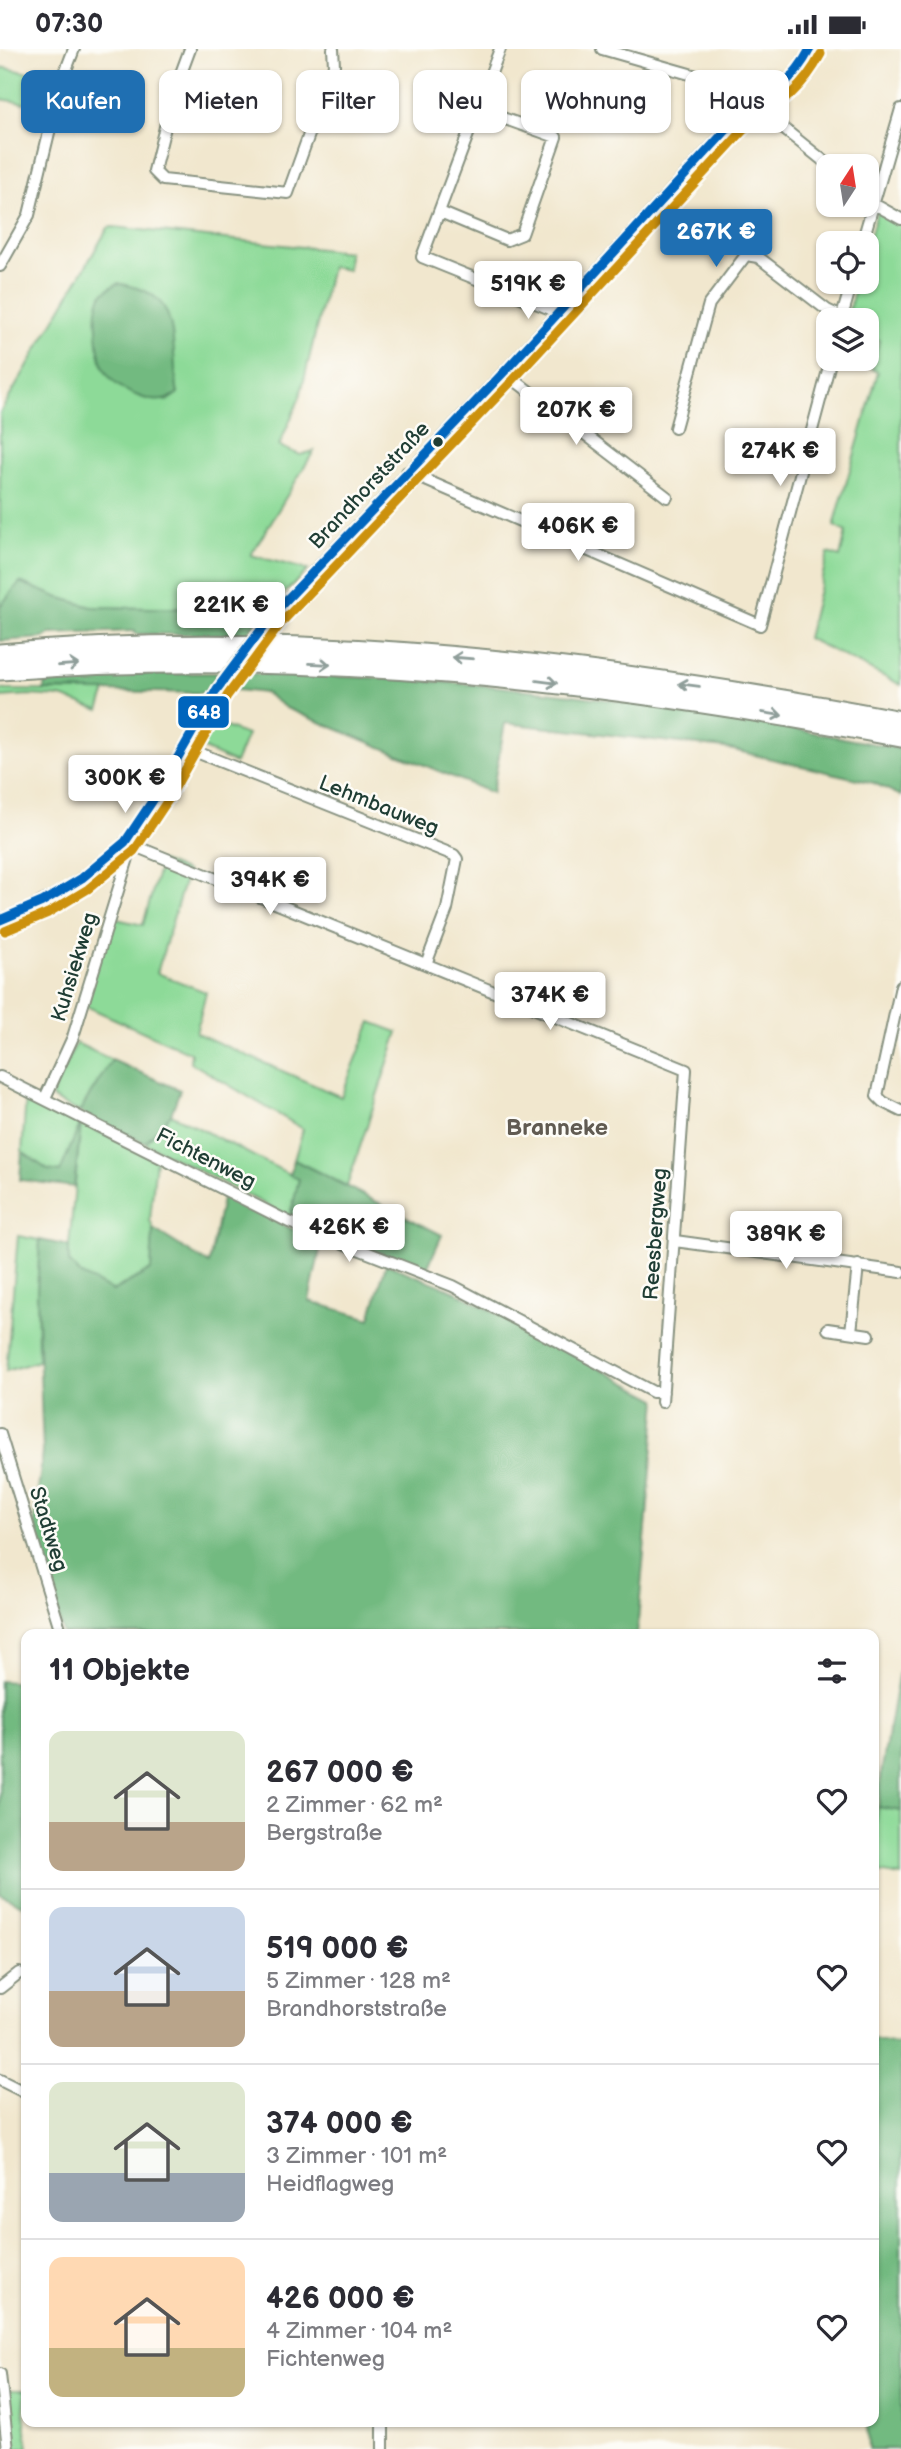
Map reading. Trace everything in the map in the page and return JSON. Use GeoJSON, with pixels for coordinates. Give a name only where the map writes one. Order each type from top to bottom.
{"type":"FeatureCollection","features":[{"type":"Feature","properties":{"kind":"highway"},"geometry":{"type":"LineString","coordinates":[[0,655],[204,645],[424,655],[548,666],[702,687],[901,721]]}},
{"type":"Feature","properties":{"kind":"highway"},"geometry":{"type":"LineString","coordinates":[[0,670],[75,664],[193,661],[277,662],[423,670],[546,682],[690,701],[901,737]]}},
{"type":"Feature","properties":{"kind":"street"},"geometry":{"type":"LineString","coordinates":[[0,266],[29,215],[61,83],[74,49]]}},
{"type":"Feature","properties":{"kind":"street"},"geometry":{"type":"LineString","coordinates":[[190,49],[173,95],[154,171],[163,180],[288,193],[334,65],[332,49]]}},
{"type":"Feature","properties":{"kind":"street"},"geometry":{"type":"LineString","coordinates":[[492,70],[500,49]]}},
{"type":"Feature","properties":{"kind":"street"},"geometry":{"type":"LineString","coordinates":[[602,49],[685,73]]}},
{"type":"Feature","properties":{"kind":"street","name":"Brandhorststraße"},"geometry":{"type":"LineString","coordinates":[[789,82],[810,49]]}},
{"type":"Feature","properties":{"kind":"street"},"geometry":{"type":"LineString","coordinates":[[879,186],[901,109]]}},
{"type":"Feature","properties":{"kind":"street"},"geometry":{"type":"LineString","coordinates":[[440,212],[507,240],[522,234],[556,137],[507,120]]}},
{"type":"Feature","properties":{"kind":"street"},"geometry":{"type":"LineString","coordinates":[[468,133],[422,257],[558,312]]}},
{"type":"Feature","properties":{"kind":"street","name":"Brandhorststraße"},"geometry":{"type":"LineString","coordinates":[[0,920],[42,902],[82,878],[128,843],[217,689],[272,615],[504,372],[724,133]]}},
{"type":"Feature","properties":{"kind":"street"},"geometry":{"type":"LineString","coordinates":[[789,133],[816,155]]}},
{"type":"Feature","properties":{"kind":"street"},"geometry":{"type":"LineString","coordinates":[[879,207],[901,219]]}},
{"type":"Feature","properties":{"kind":"street"},"geometry":{"type":"LineString","coordinates":[[675,428],[709,304],[746,255],[758,257],[824,308]]}},
{"type":"Feature","properties":{"kind":"street"},"geometry":{"type":"LineString","coordinates":[[408,472],[760,625],[828,371]]}},
{"type":"Feature","properties":{"kind":"street"},"geometry":{"type":"LineString","coordinates":[[504,372],[667,497]]}},
{"type":"Feature","properties":{"kind":"street","name":"Lehmbauweg"},"geometry":{"type":"LineString","coordinates":[[184,747],[454,855],[457,859],[447,909],[426,964]]}},
{"type":"Feature","properties":{"kind":"street"},"geometry":{"type":"LineString","coordinates":[[128,843],[426,964]]}},
{"type":"Feature","properties":{"kind":"street","name":"Kuhsiekweg"},"geometry":{"type":"LineString","coordinates":[[45,1098],[73,1037],[128,843]]}},
{"type":"Feature","properties":{"kind":"street","name":"Reesbergweg"},"geometry":{"type":"LineString","coordinates":[[426,964],[686,1070],[662,1397]]}},
{"type":"Feature","properties":{"kind":"street"},"geometry":{"type":"LineString","coordinates":[[901,986],[877,1096],[883,1103],[901,1111]]}},
{"type":"Feature","properties":{"kind":"street","name":"Fichtenweg"},"geometry":{"type":"LineString","coordinates":[[0,1077],[289,1222],[453,1286],[662,1397]]}},
{"type":"Feature","properties":{"kind":"street"},"geometry":{"type":"LineString","coordinates":[[675,1241],[901,1272]]}},
{"type":"Feature","properties":{"kind":"street"},"geometry":{"type":"LineString","coordinates":[[851,1332],[858,1265]]}},
{"type":"Feature","properties":{"kind":"street"},"geometry":{"type":"LineString","coordinates":[[828,1329],[869,1335]]}},
{"type":"Feature","properties":{"kind":"street","name":"Stadtweg"},"geometry":{"type":"LineString","coordinates":[[0,1434],[60,1629]]}},
{"type":"Feature","properties":{"kind":"street"},"geometry":{"type":"LineString","coordinates":[[0,1988],[19,1973]]}},
{"type":"Feature","properties":{"kind":"street"},"geometry":{"type":"LineString","coordinates":[[0,2080],[21,2090]]}},
{"type":"Feature","properties":{"kind":"street"},"geometry":{"type":"LineString","coordinates":[[0,2374],[8,2449]]}},
{"type":"Feature","properties":{"kind":"street"},"geometry":{"type":"LineString","coordinates":[[383,2427],[383,2449]]}},
{"type":"Feature","properties":{"kind":"green space"},"geometry":{"type":"Polygon","coordinates":[[[0,67],[21,71],[21,102],[0,99],[0,67]]]}},
{"type":"Feature","properties":{"kind":"green space"},"geometry":{"type":"Polygon","coordinates":[[[879,205],[901,218],[901,685],[807,638],[828,553],[840,557],[846,532],[834,526],[878,372],[876,371],[879,371],[879,308],[849,308],[854,294],[879,294],[879,231],[871,231],[876,217],[879,217],[879,205]]]}},
{"type":"Feature","properties":{"kind":"green space"},"geometry":{"type":"Polygon","coordinates":[[[108,228],[349,252],[348,270],[331,267],[300,397],[279,446],[300,455],[314,451],[251,555],[308,570],[267,610],[92,607],[57,597],[0,606],[0,413],[108,228]],[[107,374],[127,390],[167,401],[178,393],[175,379],[107,374]]]}},
{"type":"Feature","properties":{"kind":"green space"},"geometry":{"type":"Polygon","coordinates":[[[118,283],[151,294],[163,305],[168,316],[178,393],[168,399],[149,399],[126,391],[110,378],[101,361],[97,307],[102,294],[118,283]]]}},
{"type":"Feature","properties":{"kind":"green space"},"geometry":{"type":"Polygon","coordinates":[[[20,582],[92,607],[267,610],[246,634],[135,634],[135,631],[50,634],[44,638],[0,641],[0,606],[20,582]]]}},
{"type":"Feature","properties":{"kind":"green space"},"geometry":{"type":"Polygon","coordinates":[[[218,673],[206,693],[44,690],[45,683],[106,674],[218,673]]]}},
{"type":"Feature","properties":{"kind":"green space"},"geometry":{"type":"Polygon","coordinates":[[[239,673],[391,679],[597,698],[719,716],[901,749],[901,796],[874,783],[725,748],[505,723],[492,793],[286,708],[265,693],[227,689],[239,673]]]}},
{"type":"Feature","properties":{"kind":"green space"},"geometry":{"type":"Polygon","coordinates":[[[0,689],[106,691],[99,710],[61,697],[0,697],[0,689]]]}},
{"type":"Feature","properties":{"kind":"green space"},"geometry":{"type":"Polygon","coordinates":[[[207,720],[247,735],[235,763],[197,746],[196,740],[207,720]]]}},
{"type":"Feature","properties":{"kind":"green space"},"geometry":{"type":"Polygon","coordinates":[[[161,861],[187,872],[157,973],[206,992],[196,1033],[341,1097],[371,1022],[398,1032],[347,1186],[294,1160],[303,1129],[190,1062],[191,1053],[81,1004],[112,918],[143,925],[161,861]]]}},
{"type":"Feature","properties":{"kind":"green space"},"geometry":{"type":"Polygon","coordinates":[[[76,1043],[112,1060],[79,1112],[53,1099],[52,1094],[76,1043]]]}},
{"type":"Feature","properties":{"kind":"green space"},"geometry":{"type":"Polygon","coordinates":[[[112,1060],[180,1090],[171,1114],[145,1143],[79,1112],[112,1060]]]}},
{"type":"Feature","properties":{"kind":"green space"},"geometry":{"type":"Polygon","coordinates":[[[26,1097],[156,1159],[150,1220],[153,1229],[151,1270],[112,1291],[81,1275],[69,1262],[81,1125],[60,1173],[48,1170],[22,1152],[26,1097]]]}},
{"type":"Feature","properties":{"kind":"green space"},"geometry":{"type":"Polygon","coordinates":[[[171,1114],[299,1179],[290,1217],[145,1143],[171,1114]]]}},
{"type":"Feature","properties":{"kind":"green space"},"geometry":{"type":"Polygon","coordinates":[[[81,1122],[74,1187],[20,1180],[22,1152],[48,1170],[60,1172],[81,1122]]]}},
{"type":"Feature","properties":{"kind":"green space"},"geometry":{"type":"Polygon","coordinates":[[[294,1160],[442,1235],[426,1271],[290,1217],[299,1179],[290,1175],[294,1160]]]}},
{"type":"Feature","properties":{"kind":"green space"},"geometry":{"type":"Polygon","coordinates":[[[223,1194],[287,1227],[322,1240],[309,1301],[370,1319],[386,1264],[452,1290],[657,1399],[637,1629],[62,1629],[34,1521],[43,1452],[37,1292],[40,1240],[69,1246],[69,1262],[81,1275],[113,1291],[151,1270],[153,1229],[209,1264],[223,1194]]]}},
{"type":"Feature","properties":{"kind":"green space"},"geometry":{"type":"Polygon","coordinates":[[[18,1236],[40,1240],[37,1292],[38,1361],[6,1371],[18,1236]]]}},
{"type":"Feature","properties":{"kind":"green space"},"geometry":{"type":"Polygon","coordinates":[[[901,1671],[901,1811],[879,1807],[882,1768],[901,1671]]]}},
{"type":"Feature","properties":{"kind":"green space"},"geometry":{"type":"Polygon","coordinates":[[[0,1681],[21,1683],[21,1904],[0,1894],[0,1681]]]}},
{"type":"Feature","properties":{"kind":"green space"},"geometry":{"type":"Polygon","coordinates":[[[879,1807],[901,1811],[901,1876],[879,1872],[879,1807]]]}},
{"type":"Feature","properties":{"kind":"green space"},"geometry":{"type":"Polygon","coordinates":[[[879,2040],[895,2044],[901,2042],[901,2449],[868,2449],[867,2427],[879,2427],[879,2040]]]}},
{"type":"Feature","properties":{"kind":"green space"},"geometry":{"type":"Polygon","coordinates":[[[8,2390],[21,2390],[21,2427],[26,2427],[28,2449],[15,2449],[8,2390]]]}},
{"type":"Feature","properties":{"kind":"transit line","name":"648"},"geometry":{"type":"LineString","coordinates":[[0,920],[42,902],[82,878],[125,842],[157,794],[217,689],[272,615],[504,372],[742,113],[763,100],[789,78],[810,49]]}},
{"type":"Feature","properties":{"kind":"transit line"},"geometry":{"type":"LineString","coordinates":[[5,931],[48,913],[88,889],[134,851],[168,800],[227,696],[281,623],[513,380],[750,123],[782,102],[799,86],[821,54]]}},
{"type":"Feature","properties":{"kind":"district","name":"Branneke"},"geometry":{"type":"Point","coordinates":[557,1127]}}]}
